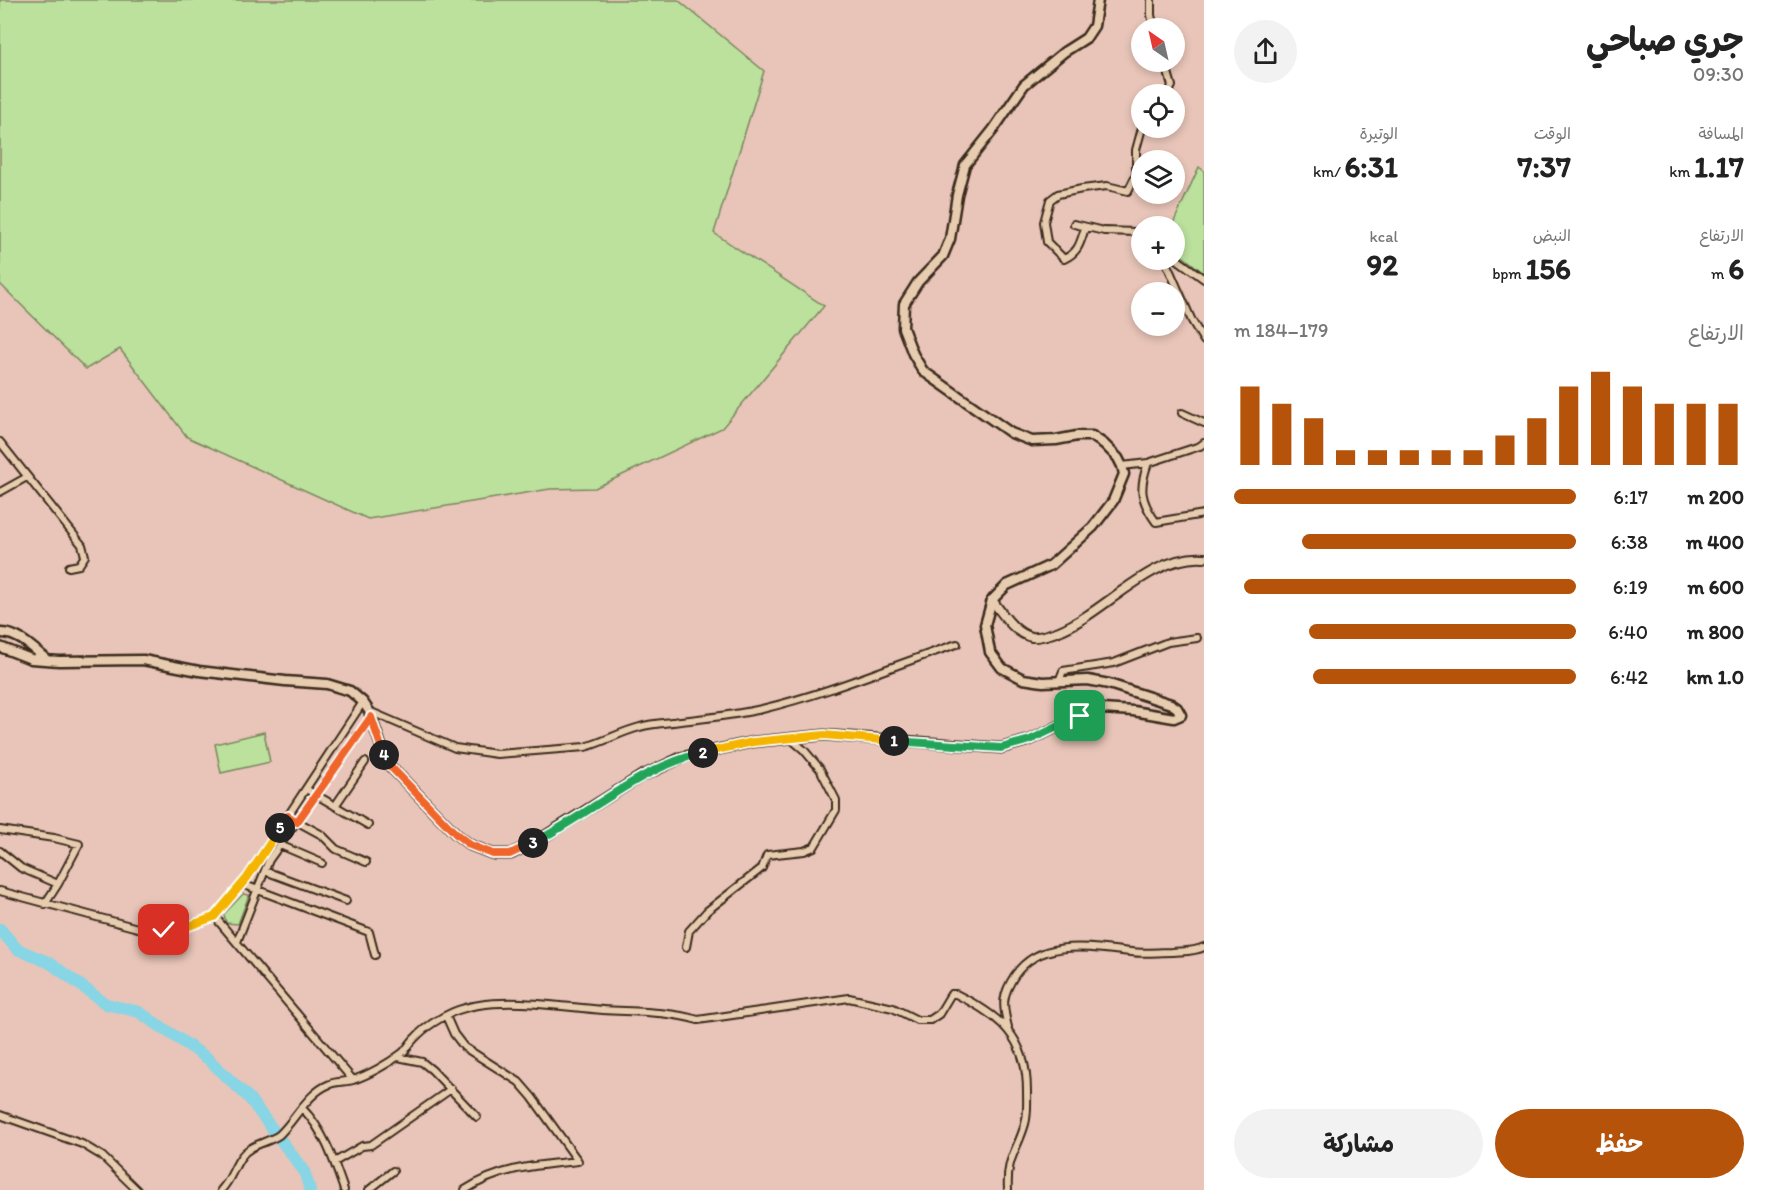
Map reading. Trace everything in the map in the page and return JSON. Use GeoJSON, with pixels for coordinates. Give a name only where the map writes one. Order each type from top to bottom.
{"type":"FeatureCollection","features":[{"type":"Feature","properties":{"kind":"main road"},"geometry":{"type":"LineString","coordinates":[[0,647],[25,658],[59,662],[143,660],[199,671],[327,684],[350,691],[363,702],[370,714],[387,763],[456,834],[470,845],[493,854],[510,854],[542,838],[640,777],[683,758],[753,742],[824,735],[1001,748],[1030,740],[1080,716],[1102,709],[1133,711],[1174,718],[1181,715],[1171,704],[1109,684],[1088,680],[1043,682],[1023,679],[1002,668],[990,652],[985,625],[992,600],[1007,585],[1051,566],[1092,527],[1113,501],[1124,474],[1122,466],[1118,458],[1104,444],[1092,436],[1032,441],[1011,433],[924,371],[913,354],[903,328],[904,304],[918,282],[944,256],[950,239],[957,195],[965,165],[1024,85],[1064,52],[1086,38],[1094,26],[1098,0]]}},
{"type":"Feature","properties":{"kind":"main road"},"geometry":{"type":"LineString","coordinates":[[0,633],[7,633],[26,642],[46,659]]}},
{"type":"Feature","properties":{"kind":"street"},"geometry":{"type":"LineString","coordinates":[[1151,0],[1152,18]]}},
{"type":"Feature","properties":{"kind":"street"},"geometry":{"type":"LineString","coordinates":[[1085,228],[1074,255],[1064,259],[1047,242],[1044,222],[1050,200],[1058,194],[1082,189],[1107,186],[1128,190],[1136,175],[1136,150],[1139,138]]}},
{"type":"Feature","properties":{"kind":"street"},"geometry":{"type":"LineString","coordinates":[[1074,224],[1113,232],[1131,232]]}},
{"type":"Feature","properties":{"kind":"street"},"geometry":{"type":"LineString","coordinates":[[1185,265],[1204,279]]}},
{"type":"Feature","properties":{"kind":"street"},"geometry":{"type":"LineString","coordinates":[[1169,270],[1204,341]]}},
{"type":"Feature","properties":{"kind":"street"},"geometry":{"type":"LineString","coordinates":[[1182,413],[1204,423]]}},
{"type":"Feature","properties":{"kind":"street"},"geometry":{"type":"LineString","coordinates":[[0,442],[82,545],[85,556],[79,566],[69,567]]}},
{"type":"Feature","properties":{"kind":"street"},"geometry":{"type":"LineString","coordinates":[[1122,466],[1148,464],[1204,443]]}},
{"type":"Feature","properties":{"kind":"street"},"geometry":{"type":"LineString","coordinates":[[1148,464],[1141,484],[1145,507],[1156,522],[1204,514]]}},
{"type":"Feature","properties":{"kind":"street"},"geometry":{"type":"LineString","coordinates":[[0,492],[27,477]]}},
{"type":"Feature","properties":{"kind":"street"},"geometry":{"type":"LineString","coordinates":[[992,600],[1021,632],[1033,637],[1050,634],[1076,624],[1151,572],[1168,564],[1204,558]]}},
{"type":"Feature","properties":{"kind":"street"},"geometry":{"type":"LineString","coordinates":[[1059,681],[1063,671],[1114,663],[1168,642],[1197,638]]}},
{"type":"Feature","properties":{"kind":"street"},"geometry":{"type":"LineString","coordinates":[[237,942],[269,860],[370,714],[455,748],[497,754],[585,747],[599,744],[619,732],[643,726],[720,716],[805,697],[854,682],[957,644]]}},
{"type":"Feature","properties":{"kind":"street"},"geometry":{"type":"LineString","coordinates":[[0,891],[145,930],[186,927],[214,917],[242,884],[363,702]]}},
{"type":"Feature","properties":{"kind":"street"},"geometry":{"type":"LineString","coordinates":[[686,948],[689,932],[707,911],[762,868],[767,855],[804,851],[814,847],[836,810],[836,800],[820,769],[791,739]]}},
{"type":"Feature","properties":{"kind":"street"},"geometry":{"type":"LineString","coordinates":[[335,806],[365,762]]}},
{"type":"Feature","properties":{"kind":"street"},"geometry":{"type":"LineString","coordinates":[[306,789],[368,825]]}},
{"type":"Feature","properties":{"kind":"street"},"geometry":{"type":"LineString","coordinates":[[288,816],[322,835],[336,849],[366,862]]}},
{"type":"Feature","properties":{"kind":"street"},"geometry":{"type":"LineString","coordinates":[[0,830],[80,844],[45,904]]}},
{"type":"Feature","properties":{"kind":"street"},"geometry":{"type":"LineString","coordinates":[[280,845],[322,863]]}},
{"type":"Feature","properties":{"kind":"street"},"geometry":{"type":"LineString","coordinates":[[0,851],[21,868],[58,884]]}},
{"type":"Feature","properties":{"kind":"street"},"geometry":{"type":"LineString","coordinates":[[266,871],[346,902]]}},
{"type":"Feature","properties":{"kind":"street"},"geometry":{"type":"LineString","coordinates":[[242,884],[258,892],[369,932],[375,955]]}},
{"type":"Feature","properties":{"kind":"street"},"geometry":{"type":"LineString","coordinates":[[214,917],[353,1080]]}},
{"type":"Feature","properties":{"kind":"street"},"geometry":{"type":"LineString","coordinates":[[1009,1030],[1003,1008],[1005,992],[1021,967],[1033,957],[1060,948],[1111,948],[1147,953],[1192,951],[1204,947]]}},
{"type":"Feature","properties":{"kind":"street"},"geometry":{"type":"LineString","coordinates":[[224,1189],[241,1156],[252,1147],[279,1135],[302,1107],[330,1084],[353,1080],[403,1053],[416,1036],[453,1012],[502,1003],[536,1003],[680,1015],[698,1020],[849,998],[893,1008],[916,1020],[930,1020],[939,1014],[951,994],[956,994],[983,1007],[1009,1030],[1022,1057],[1027,1087],[1026,1121],[1008,1166],[1008,1190]]}},
{"type":"Feature","properties":{"kind":"street"},"geometry":{"type":"LineString","coordinates":[[447,1016],[454,1034],[464,1047],[519,1082],[578,1161],[519,1167],[501,1172],[465,1190]]}},
{"type":"Feature","properties":{"kind":"street"},"geometry":{"type":"LineString","coordinates":[[397,1056],[422,1062],[477,1117]]}},
{"type":"Feature","properties":{"kind":"street"},"geometry":{"type":"LineString","coordinates":[[334,1161],[362,1146],[371,1145],[451,1089]]}},
{"type":"Feature","properties":{"kind":"street"},"geometry":{"type":"LineString","coordinates":[[302,1107],[324,1137],[344,1190]]}},
{"type":"Feature","properties":{"kind":"street"},"geometry":{"type":"LineString","coordinates":[[0,1114],[82,1143],[102,1156],[137,1190]]}},
{"type":"Feature","properties":{"kind":"street"},"geometry":{"type":"LineString","coordinates":[[369,1190],[393,1170]]}},
{"type":"Feature","properties":{"kind":"green space"},"geometry":{"type":"Polygon","coordinates":[[[0,0],[678,0],[764,71],[714,233],[824,306],[722,428],[595,488],[550,489],[368,519],[187,437],[120,349],[86,369],[0,284],[0,0]]]}},
{"type":"Feature","properties":{"kind":"green space"},"geometry":{"type":"Polygon","coordinates":[[[1199,167],[1204,171],[1204,273],[1185,258],[1185,216],[1177,216],[1182,204],[1185,204],[1185,198],[1199,167]]]}},
{"type":"Feature","properties":{"kind":"green space"},"geometry":{"type":"Polygon","coordinates":[[[264,732],[270,762],[221,773],[215,744],[264,732]]]}},
{"type":"Feature","properties":{"kind":"green space"},"geometry":{"type":"Polygon","coordinates":[[[243,894],[249,895],[238,924],[226,923],[224,914],[243,894]]]}},
{"type":"Feature","properties":{"kind":"waterway"},"geometry":{"type":"LineString","coordinates":[[0,929],[17,949],[50,963],[106,1004],[139,1012],[207,1058],[249,1098],[304,1171],[310,1190]]}},
{"type":"Feature","properties":{"kind":"route"},"geometry":{"type":"LineString","coordinates":[[164,930],[186,927],[214,917],[247,878],[288,816],[297,822],[371,717],[387,763],[456,834],[470,845],[493,854],[510,854],[542,838],[640,777],[683,758],[753,742],[824,735],[1001,748],[1030,740],[1080,716]]}}]}
